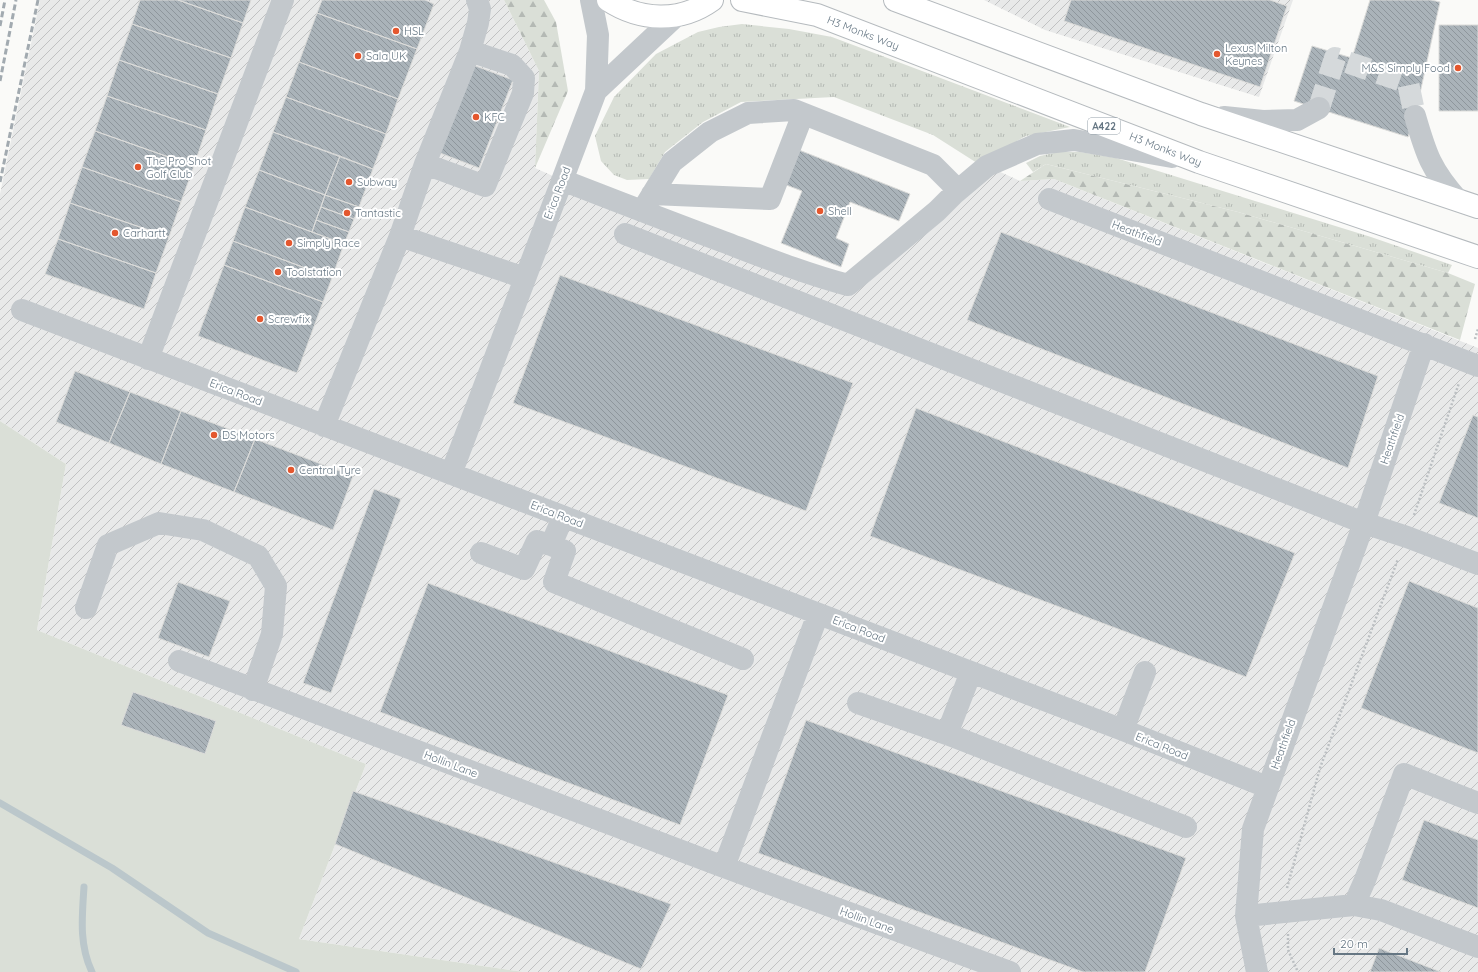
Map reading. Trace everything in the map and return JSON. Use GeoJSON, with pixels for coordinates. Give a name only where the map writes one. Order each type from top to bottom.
{"type":"FeatureCollection","features":[{"type":"Feature","properties":{"kind":"main road"},"geometry":{"type":"LineString","coordinates":[[608,0],[623,10],[645,16],[677,15],[695,10],[712,0]]}},
{"type":"Feature","properties":{"kind":"main road","name":"H3 Monks Way"},"geometry":{"type":"LineString","coordinates":[[742,0],[817,15],[1199,162],[1472,255]]}},
{"type":"Feature","properties":{"kind":"main road"},"geometry":{"type":"LineString","coordinates":[[896,0],[1201,114],[1470,204]]}},
{"type":"Feature","properties":{"kind":"street"},"geometry":{"type":"LineString","coordinates":[[148,358],[283,0]]}},
{"type":"Feature","properties":{"kind":"street"},"geometry":{"type":"LineString","coordinates":[[324,426],[400,236],[425,164],[470,51],[478,23],[480,9],[477,0]]}},
{"type":"Feature","properties":{"kind":"street","name":"Erica Road"},"geometry":{"type":"LineString","coordinates":[[451,474],[596,91],[598,35],[591,0]]}},
{"type":"Feature","properties":{"kind":"street","name":"Erica Road"},"geometry":{"type":"LineString","coordinates":[[596,91],[677,15]]}},
{"type":"Feature","properties":{"kind":"street"},"geometry":{"type":"LineString","coordinates":[[425,164],[486,186],[523,94],[524,78],[512,64],[470,51]]}},
{"type":"Feature","properties":{"kind":"street"},"geometry":{"type":"LineString","coordinates":[[1201,114],[1263,121],[1297,120],[1318,108]]}},
{"type":"Feature","properties":{"kind":"street"},"geometry":{"type":"LineString","coordinates":[[647,203],[672,162],[710,132],[748,113],[794,110],[933,166],[952,184],[954,193]]}},
{"type":"Feature","properties":{"kind":"street"},"geometry":{"type":"LineString","coordinates":[[647,203],[770,199],[803,114]]}},
{"type":"Feature","properties":{"kind":"street"},"geometry":{"type":"LineString","coordinates":[[1415,116],[1431,164],[1441,181],[1470,204]]}},
{"type":"Feature","properties":{"kind":"street"},"geometry":{"type":"LineString","coordinates":[[562,180],[647,203],[814,276],[848,285],[937,211],[954,193],[987,166],[1037,144],[1074,140],[1199,162]]}},
{"type":"Feature","properties":{"kind":"street","name":"Heathfield"},"geometry":{"type":"LineString","coordinates":[[1049,199],[1424,344],[1364,523],[1253,829],[1246,916],[1257,972]]}},
{"type":"Feature","properties":{"kind":"street"},"geometry":{"type":"LineString","coordinates":[[625,234],[1364,523],[1407,537],[1478,564]]}},
{"type":"Feature","properties":{"kind":"street"},"geometry":{"type":"LineString","coordinates":[[400,236],[525,278]]}},
{"type":"Feature","properties":{"kind":"street","name":"Erica Road"},"geometry":{"type":"LineString","coordinates":[[22,310],[1123,730],[1267,787]]}},
{"type":"Feature","properties":{"kind":"street"},"geometry":{"type":"LineString","coordinates":[[1424,344],[1472,364]]}},
{"type":"Feature","properties":{"kind":"street"},"geometry":{"type":"LineString","coordinates":[[551,545],[563,517]]}},
{"type":"Feature","properties":{"kind":"street"},"geometry":{"type":"LineString","coordinates":[[86,608],[108,545],[159,523],[202,530],[258,556],[276,586],[272,634],[253,690]]}},
{"type":"Feature","properties":{"kind":"street"},"geometry":{"type":"LineString","coordinates":[[481,553],[524,569],[537,540],[551,545],[565,551],[554,582],[743,659]]}},
{"type":"Feature","properties":{"kind":"street"},"geometry":{"type":"LineString","coordinates":[[724,867],[818,614]]}},
{"type":"Feature","properties":{"kind":"street","name":"Hollin Lane"},"geometry":{"type":"LineString","coordinates":[[179,661],[724,867],[1010,972]]}},
{"type":"Feature","properties":{"kind":"street"},"geometry":{"type":"LineString","coordinates":[[947,734],[971,672]]}},
{"type":"Feature","properties":{"kind":"street"},"geometry":{"type":"LineString","coordinates":[[1123,730],[1145,672]]}},
{"type":"Feature","properties":{"kind":"street"},"geometry":{"type":"LineString","coordinates":[[858,704],[947,734],[1186,827]]}},
{"type":"Feature","properties":{"kind":"street"},"geometry":{"type":"LineString","coordinates":[[1354,904],[1365,880],[1404,774],[1478,803]]}},
{"type":"Feature","properties":{"kind":"street"},"geometry":{"type":"LineString","coordinates":[[1246,916],[1354,904],[1381,910],[1478,947]]}},
{"type":"Feature","properties":{"kind":"path"},"geometry":{"type":"LineString","coordinates":[[1298,972],[1288,950],[1288,912],[1286,891],[1320,768],[1472,364],[1478,329]]}},
{"type":"Feature","properties":{"kind":"shaded area"},"geometry":{"type":"Polygon","coordinates":[[[40,0],[504,0],[539,71],[535,168],[562,180],[848,285],[987,166],[1020,181],[1054,179],[1478,348],[1478,972],[524,972],[299,939],[366,764],[37,630],[66,464],[0,421],[0,194],[40,0]]]}},
{"type":"Feature","properties":{"kind":"shaded area","name":"Lexus Milton Keynes"},"geometry":{"type":"Polygon","coordinates":[[[984,0],[1293,0],[1259,97],[1045,30],[984,0]]]}},
{"type":"Feature","properties":{"kind":"green space"},"geometry":{"type":"Polygon","coordinates":[[[504,0],[544,0],[556,22],[568,91],[535,168],[539,71],[504,0]]]}},
{"type":"Feature","properties":{"kind":"green space"},"geometry":{"type":"Polygon","coordinates":[[[742,24],[789,29],[832,37],[1070,127],[1026,136],[977,163],[933,135],[834,97],[741,102],[703,122],[665,152],[649,179],[627,180],[614,175],[601,161],[595,136],[614,97],[656,54],[698,32],[742,24]]]}},
{"type":"Feature","properties":{"kind":"green space"},"geometry":{"type":"Polygon","coordinates":[[[1058,152],[1080,152],[1116,158],[1371,237],[1452,265],[1448,273],[1238,212],[1046,164],[1033,172],[1026,163],[1040,156],[1058,152]]]}},
{"type":"Feature","properties":{"kind":"green space"},"geometry":{"type":"Polygon","coordinates":[[[1046,164],[1238,212],[1448,273],[1475,284],[1460,340],[1054,179],[1020,181],[1046,164]]]}},
{"type":"Feature","properties":{"kind":"green space"},"geometry":{"type":"Polygon","coordinates":[[[0,421],[66,464],[37,630],[366,764],[299,939],[524,972],[0,972],[0,421]]]}},
{"type":"Feature","properties":{"kind":"building"},"geometry":{"type":"Polygon","coordinates":[[[140,0],[178,0],[243,23],[231,58],[132,24],[140,0]]]}},
{"type":"Feature","properties":{"kind":"building"},"geometry":{"type":"Polygon","coordinates":[[[178,0],[251,0],[243,23],[178,0]]]}},
{"type":"Feature","properties":{"kind":"building","name":"HSL"},"geometry":{"type":"Polygon","coordinates":[[[322,0],[425,0],[434,4],[417,49],[317,13],[322,0]]]}},
{"type":"Feature","properties":{"kind":"building","name":"Lexus Milton Keynes"},"geometry":{"type":"Polygon","coordinates":[[[1071,0],[1270,0],[1287,6],[1260,87],[1064,21],[1071,0]]]}},
{"type":"Feature","properties":{"kind":"building"},"geometry":{"type":"Polygon","coordinates":[[[1370,0],[1431,0],[1440,2],[1415,116],[1408,137],[1294,101],[1312,46],[1352,58],[1370,0]]]}},
{"type":"Feature","properties":{"kind":"building","name":"Sala UK"},"geometry":{"type":"Polygon","coordinates":[[[317,13],[417,49],[398,99],[299,62],[317,13]]]}},
{"type":"Feature","properties":{"kind":"building"},"geometry":{"type":"Polygon","coordinates":[[[132,24],[231,58],[218,94],[119,60],[132,24]]]}},
{"type":"Feature","properties":{"kind":"building","name":"M&S Simply Food"},"geometry":{"type":"Polygon","coordinates":[[[1439,25],[1478,25],[1478,111],[1439,111],[1439,25]]]}},
{"type":"Feature","properties":{"kind":"building"},"geometry":{"type":"Polygon","coordinates":[[[119,60],[218,94],[206,130],[107,96],[119,60]]]}},
{"type":"Feature","properties":{"kind":"building"},"geometry":{"type":"Polygon","coordinates":[[[299,62],[398,99],[386,134],[286,97],[299,62]]]}},
{"type":"Feature","properties":{"kind":"building","name":"KFC"},"geometry":{"type":"Polygon","coordinates":[[[473,65],[513,80],[479,168],[440,153],[473,65]]]}},
{"type":"Feature","properties":{"kind":"building"},"geometry":{"type":"Polygon","coordinates":[[[107,96],[206,130],[194,166],[95,131],[107,96]]]}},
{"type":"Feature","properties":{"kind":"building"},"geometry":{"type":"Polygon","coordinates":[[[286,97],[386,134],[373,169],[273,132],[286,97]]]}},
{"type":"Feature","properties":{"kind":"building","name":"The Pro Shot Golf Club"},"geometry":{"type":"Polygon","coordinates":[[[95,131],[194,166],[181,202],[82,167],[95,131]]]}},
{"type":"Feature","properties":{"kind":"building"},"geometry":{"type":"Polygon","coordinates":[[[273,132],[340,156],[325,195],[259,170],[273,132]]]}},
{"type":"Feature","properties":{"kind":"building","name":"Shell"},"geometry":{"type":"Polygon","coordinates":[[[794,148],[910,194],[899,221],[850,202],[836,238],[849,244],[841,267],[781,243],[802,191],[781,183],[794,148]]]}},
{"type":"Feature","properties":{"kind":"building","name":"Subway"},"geometry":{"type":"Polygon","coordinates":[[[340,156],[373,169],[359,207],[325,195],[340,156]]]}},
{"type":"Feature","properties":{"kind":"building"},"geometry":{"type":"Polygon","coordinates":[[[82,167],[181,202],[169,237],[70,203],[82,167]]]}},
{"type":"Feature","properties":{"kind":"building"},"geometry":{"type":"Polygon","coordinates":[[[259,170],[325,195],[312,232],[245,207],[259,170]]]}},
{"type":"Feature","properties":{"kind":"building","name":"Tantastic"},"geometry":{"type":"Polygon","coordinates":[[[325,195],[359,207],[354,219],[321,207],[325,195]]]}},
{"type":"Feature","properties":{"kind":"building"},"geometry":{"type":"Polygon","coordinates":[[[70,203],[169,237],[156,273],[58,239],[70,203]]]}},
{"type":"Feature","properties":{"kind":"building","name":"Simply Race"},"geometry":{"type":"Polygon","coordinates":[[[245,207],[344,244],[332,278],[233,241],[245,207]]]}},
{"type":"Feature","properties":{"kind":"building"},"geometry":{"type":"Polygon","coordinates":[[[321,207],[354,219],[349,232],[316,220],[321,207]]]}},
{"type":"Feature","properties":{"kind":"building"},"geometry":{"type":"Polygon","coordinates":[[[316,220],[349,232],[344,244],[312,232],[316,220]]]}},
{"type":"Feature","properties":{"kind":"building"},"geometry":{"type":"Polygon","coordinates":[[[1001,232],[1378,376],[1348,468],[967,320],[1001,232]]]}},
{"type":"Feature","properties":{"kind":"building"},"geometry":{"type":"Polygon","coordinates":[[[58,239],[156,273],[144,309],[45,274],[58,239]]]}},
{"type":"Feature","properties":{"kind":"building","name":"Toolstation"},"geometry":{"type":"Polygon","coordinates":[[[233,241],[332,278],[323,302],[224,265],[233,241]]]}},
{"type":"Feature","properties":{"kind":"building","name":"Screwfix"},"geometry":{"type":"Polygon","coordinates":[[[224,265],[323,302],[297,373],[198,336],[224,265]]]}},
{"type":"Feature","properties":{"kind":"building"},"geometry":{"type":"Polygon","coordinates":[[[560,275],[853,383],[806,511],[513,403],[560,275]]]}},
{"type":"Feature","properties":{"kind":"building"},"geometry":{"type":"Polygon","coordinates":[[[75,371],[130,392],[109,443],[56,422],[75,371]]]}},
{"type":"Feature","properties":{"kind":"building"},"geometry":{"type":"Polygon","coordinates":[[[130,392],[181,411],[161,464],[109,443],[130,392]]]}},
{"type":"Feature","properties":{"kind":"building"},"geometry":{"type":"Polygon","coordinates":[[[916,408],[1295,553],[1246,677],[870,536],[916,408]]]}},
{"type":"Feature","properties":{"kind":"building"},"geometry":{"type":"Polygon","coordinates":[[[181,411],[255,439],[234,492],[161,464],[181,411]]]}},
{"type":"Feature","properties":{"kind":"building"},"geometry":{"type":"Polygon","coordinates":[[[1473,415],[1478,417],[1478,518],[1439,503],[1473,415]]]}},
{"type":"Feature","properties":{"kind":"building"},"geometry":{"type":"Polygon","coordinates":[[[255,439],[353,476],[333,530],[234,492],[255,439]]]}},
{"type":"Feature","properties":{"kind":"building"},"geometry":{"type":"Polygon","coordinates":[[[374,489],[401,499],[331,693],[303,683],[374,489]]]}},
{"type":"Feature","properties":{"kind":"building"},"geometry":{"type":"Polygon","coordinates":[[[1409,581],[1478,608],[1478,753],[1361,708],[1409,581]]]}},
{"type":"Feature","properties":{"kind":"building"},"geometry":{"type":"Polygon","coordinates":[[[178,582],[230,601],[209,657],[158,638],[178,582]]]}},
{"type":"Feature","properties":{"kind":"building"},"geometry":{"type":"Polygon","coordinates":[[[428,583],[728,695],[680,825],[380,712],[428,583]]]}},
{"type":"Feature","properties":{"kind":"building"},"geometry":{"type":"Polygon","coordinates":[[[133,692],[216,721],[205,754],[121,725],[133,692]]]}},
{"type":"Feature","properties":{"kind":"building"},"geometry":{"type":"Polygon","coordinates":[[[806,720],[1186,858],[1145,972],[1083,972],[758,853],[806,720]]]}},
{"type":"Feature","properties":{"kind":"building"},"geometry":{"type":"Polygon","coordinates":[[[353,791],[671,904],[641,969],[335,844],[353,791]]]}},
{"type":"Feature","properties":{"kind":"building"},"geometry":{"type":"Polygon","coordinates":[[[1424,820],[1478,840],[1478,908],[1402,880],[1424,820]]]}},
{"type":"Feature","properties":{"kind":"building"},"geometry":{"type":"Polygon","coordinates":[[[1379,948],[1441,972],[1370,972],[1379,948]]]}},
{"type":"Feature","properties":{"kind":"waterway"},"geometry":{"type":"LineString","coordinates":[[0,803],[112,868],[208,933],[296,972]]}},
{"type":"Feature","properties":{"kind":"waterway"},"geometry":{"type":"LineString","coordinates":[[84,887],[82,931],[85,952],[92,972]]}},
{"type":"Feature","properties":{"kind":"tunnel"},"geometry":{"type":"LineString","coordinates":[[1319,108],[1335,58],[1408,83],[1415,116]]}},
{"type":"Feature","properties":{"kind":"railway"},"geometry":{"type":"LineString","coordinates":[[0,26],[5,0]]}},
{"type":"Feature","properties":{"kind":"railway"},"geometry":{"type":"LineString","coordinates":[[0,81],[16,0]]}},
{"type":"Feature","properties":{"kind":"railway"},"geometry":{"type":"LineString","coordinates":[[0,182],[38,0]]}},
{"type":"Feature","properties":{"kind":"place","name":"HSL"},"geometry":{"type":"Point","coordinates":[396,31]}},
{"type":"Feature","properties":{"kind":"place","name":"Lexus Milton Keynes"},"geometry":{"type":"Point","coordinates":[1217,54]}},
{"type":"Feature","properties":{"kind":"place","name":"Sala UK"},"geometry":{"type":"Point","coordinates":[358,56]}},
{"type":"Feature","properties":{"kind":"place","name":"M&S Simply Food"},"geometry":{"type":"Point","coordinates":[1458,68]}},
{"type":"Feature","properties":{"kind":"place","name":"KFC"},"geometry":{"type":"Point","coordinates":[476,117]}},
{"type":"Feature","properties":{"kind":"place","name":"The Pro Shot Golf Club"},"geometry":{"type":"Point","coordinates":[138,167]}},
{"type":"Feature","properties":{"kind":"place","name":"Subway"},"geometry":{"type":"Point","coordinates":[349,182]}},
{"type":"Feature","properties":{"kind":"place","name":"Shell"},"geometry":{"type":"Point","coordinates":[820,211]}},
{"type":"Feature","properties":{"kind":"place","name":"Tantastic"},"geometry":{"type":"Point","coordinates":[347,213]}},
{"type":"Feature","properties":{"kind":"place","name":"Carhartt"},"geometry":{"type":"Point","coordinates":[115,233]}},
{"type":"Feature","properties":{"kind":"place","name":"Simply Race"},"geometry":{"type":"Point","coordinates":[289,243]}},
{"type":"Feature","properties":{"kind":"place","name":"Toolstation"},"geometry":{"type":"Point","coordinates":[278,272]}},
{"type":"Feature","properties":{"kind":"place","name":"Screwfix"},"geometry":{"type":"Point","coordinates":[260,319]}},
{"type":"Feature","properties":{"kind":"place","name":"DS Motors"},"geometry":{"type":"Point","coordinates":[214,435]}},
{"type":"Feature","properties":{"kind":"place","name":"Central Tyre"},"geometry":{"type":"Point","coordinates":[291,470]}}]}
